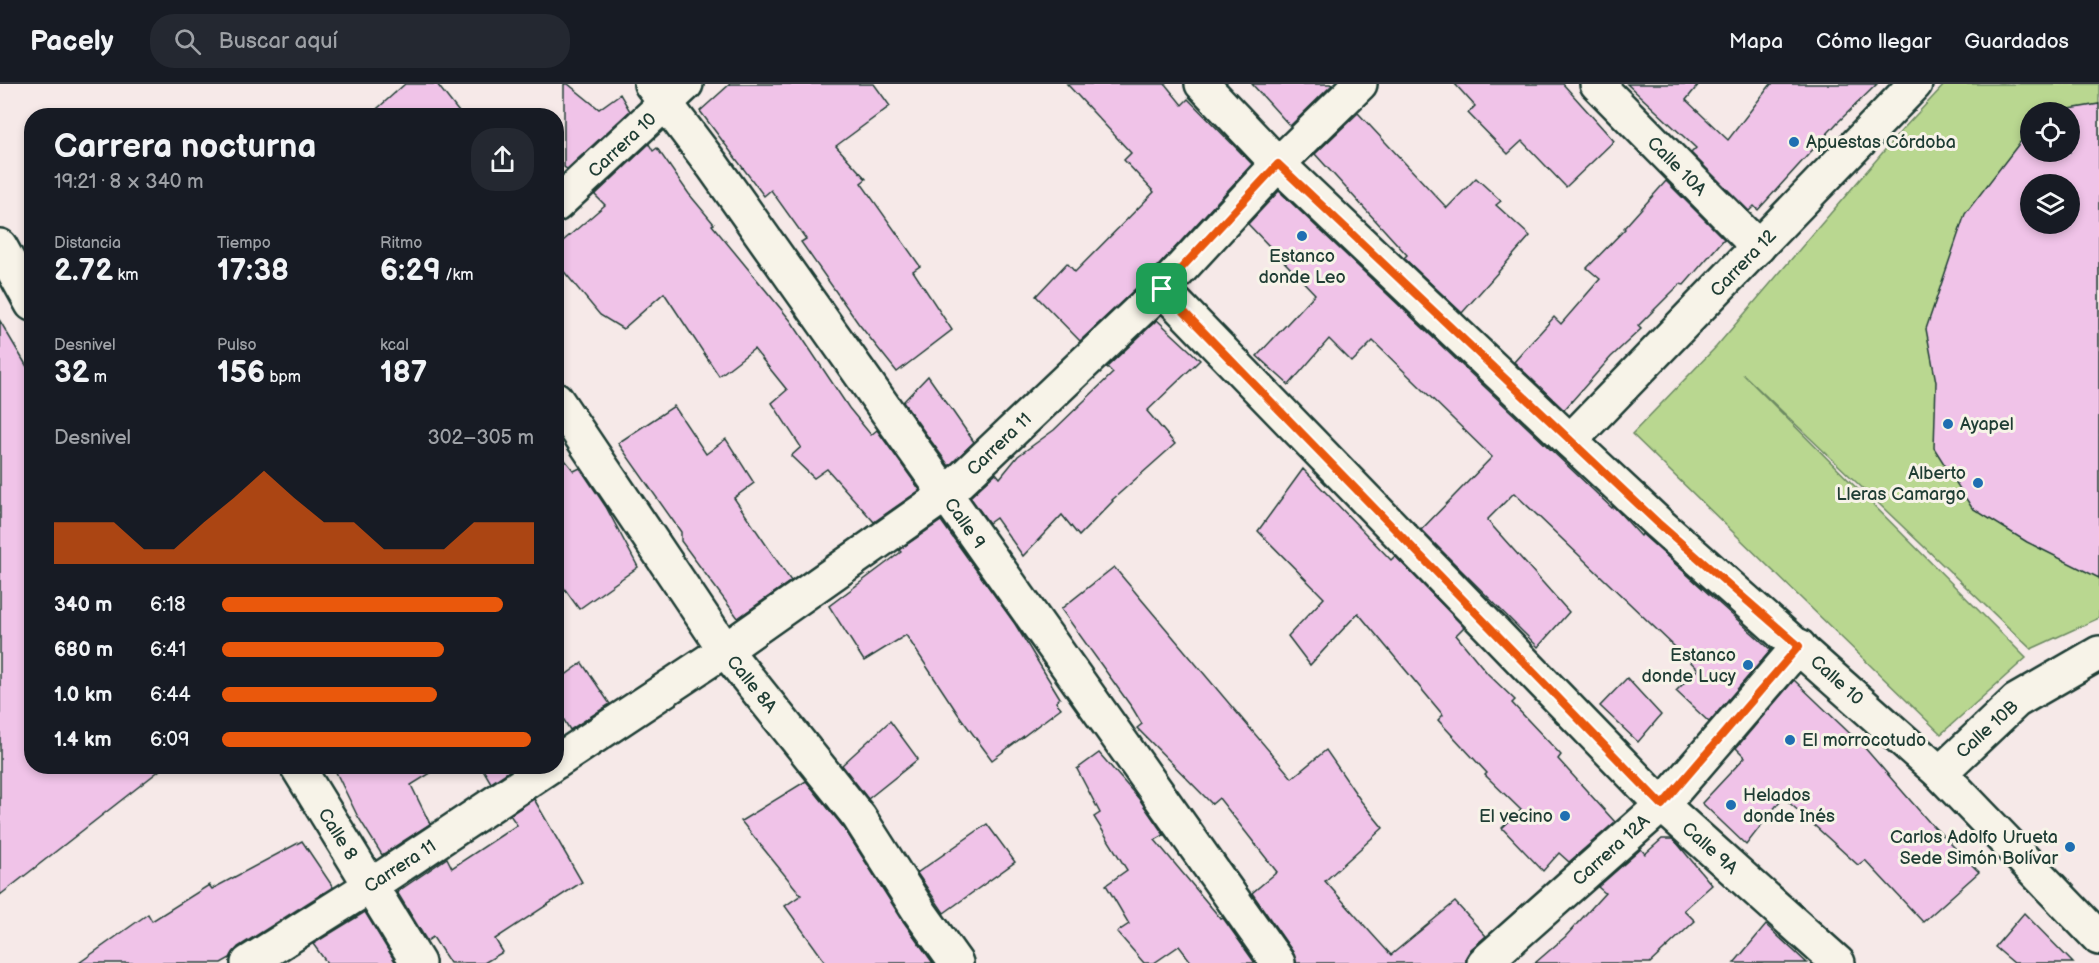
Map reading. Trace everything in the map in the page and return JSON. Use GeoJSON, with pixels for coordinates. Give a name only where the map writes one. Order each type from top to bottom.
{"type":"FeatureCollection","features":[{"type":"Feature","properties":{"kind":"street","name":"Calle 10"},"geometry":{"type":"LineString","coordinates":[[1202,84],[1278,164],[1570,441],[1658,523],[1940,773],[2099,938]]}},
{"type":"Feature","properties":{"kind":"street","name":"Carrera 11"},"geometry":{"type":"LineString","coordinates":[[564,757],[725,650],[945,495],[1162,289],[1278,164],[1360,84]]}},
{"type":"Feature","properties":{"kind":"street","name":"Calle 10A"},"geometry":{"type":"LineString","coordinates":[[1597,84],[1758,247]]}},
{"type":"Feature","properties":{"kind":"street","name":"Carrera 12"},"geometry":{"type":"LineString","coordinates":[[1570,441],[1915,84]]}},
{"type":"Feature","properties":{"kind":"street","name":"Carrera 10"},"geometry":{"type":"LineString","coordinates":[[564,197],[668,91]]}},
{"type":"Feature","properties":{"kind":"street","name":"Calle 9"},"geometry":{"type":"LineString","coordinates":[[668,91],[726,185],[1278,963]]}},
{"type":"Feature","properties":{"kind":"street"},"geometry":{"type":"LineString","coordinates":[[0,246],[24,290]]}},
{"type":"Feature","properties":{"kind":"street","name":"Calle 9A"},"geometry":{"type":"LineString","coordinates":[[1162,289],[1662,805],[1838,963]]}},
{"type":"Feature","properties":{"kind":"street","name":"Calle 8A"},"geometry":{"type":"LineString","coordinates":[[564,411],[725,650],[859,817],[919,911],[956,963]]}},
{"type":"Feature","properties":{"kind":"street","name":"Carrera 12A"},"geometry":{"type":"LineString","coordinates":[[1484,963],[1662,805],[1799,646]]}},
{"type":"Feature","properties":{"kind":"street","name":"Calle 10B"},"geometry":{"type":"LineString","coordinates":[[1940,773],[2016,702],[2099,653]]}},
{"type":"Feature","properties":{"kind":"street","name":"Calle 8"},"geometry":{"type":"LineString","coordinates":[[302,774],[418,963]]}},
{"type":"Feature","properties":{"kind":"street","name":"Carrera 11"},"geometry":{"type":"LineString","coordinates":[[248,963],[370,886],[538,774]]}},
{"type":"Feature","properties":{"kind":"green space","name":"Ayapel"},"geometry":{"type":"Polygon","coordinates":[[[1945,84],[2099,84],[2099,618],[2031,649],[1743,374],[2026,658],[1941,734],[1632,434],[1716,347],[1902,130],[1945,84]]]}},
{"type":"Feature","properties":{"kind":"building"},"geometry":{"type":"Polygon","coordinates":[[[405,84],[437,84],[456,108],[378,108],[405,84]]]}},
{"type":"Feature","properties":{"kind":"building"},"geometry":{"type":"Polygon","coordinates":[[[564,84],[568,84],[599,109],[620,94],[630,111],[567,169],[564,167],[564,84]]]}},
{"type":"Feature","properties":{"kind":"building"},"geometry":{"type":"Polygon","coordinates":[[[730,84],[874,84],[890,106],[836,146],[866,179],[861,183],[920,266],[913,271],[952,330],[897,372],[858,323],[801,242],[806,239],[771,190],[764,196],[700,111],[730,84]]]}},
{"type":"Feature","properties":{"kind":"building"},"geometry":{"type":"Polygon","coordinates":[[[1067,84],[1165,84],[1182,105],[1188,99],[1252,164],[1149,276],[1080,341],[1036,296],[1067,263],[1075,272],[1154,192],[1124,160],[1131,153],[1067,84]]]}},
{"type":"Feature","properties":{"kind":"building"},"geometry":{"type":"Polygon","coordinates":[[[1252,84],[1330,84],[1332,85],[1290,126],[1252,84]]]}},
{"type":"Feature","properties":{"kind":"building"},"geometry":{"type":"Polygon","coordinates":[[[1455,84],[1563,84],[1614,141],[1566,187],[1522,141],[1508,154],[1468,113],[1475,106],[1455,84]]]}},
{"type":"Feature","properties":{"kind":"building"},"geometry":{"type":"Polygon","coordinates":[[[1627,84],[1699,84],[1686,100],[1728,140],[1771,84],[1877,84],[1837,123],[1758,210],[1754,206],[1749,211],[1691,153],[1696,148],[1627,84]]]}},
{"type":"Feature","properties":{"kind":"building"},"geometry":{"type":"Polygon","coordinates":[[[2099,104],[2099,578],[2027,542],[1972,508],[1934,448],[1936,382],[1926,329],[1965,214],[2020,142],[2020,162],[2080,162],[2080,107],[2099,104]]]}},
{"type":"Feature","properties":{"kind":"building"},"geometry":{"type":"Polygon","coordinates":[[[1358,113],[1447,208],[1476,178],[1501,201],[1496,205],[1530,236],[1462,313],[1404,258],[1407,255],[1315,154],[1358,113]]]}},
{"type":"Feature","properties":{"kind":"building"},"geometry":{"type":"Polygon","coordinates":[[[649,144],[653,151],[657,148],[689,194],[714,224],[712,225],[791,321],[849,408],[871,435],[877,430],[920,490],[874,522],[827,469],[814,478],[791,456],[801,447],[772,403],[787,390],[754,349],[719,376],[664,293],[623,329],[600,315],[564,272],[564,240],[605,205],[595,195],[649,144]]]}},
{"type":"Feature","properties":{"kind":"building"},"geometry":{"type":"Polygon","coordinates":[[[1666,181],[1724,239],[1684,285],[1680,284],[1638,326],[1641,329],[1611,357],[1564,410],[1514,362],[1554,317],[1561,324],[1600,279],[1587,268],[1625,229],[1666,181]]]}},
{"type":"Feature","properties":{"kind":"building"},"geometry":{"type":"Polygon","coordinates":[[[1279,191],[1612,508],[1613,506],[1641,536],[1642,534],[1771,650],[1709,722],[1676,691],[1698,669],[1514,493],[1487,520],[1569,612],[1538,647],[1421,530],[1492,457],[1373,341],[1352,362],[1329,339],[1289,385],[1257,356],[1315,294],[1248,224],[1279,191]]]}},
{"type":"Feature","properties":{"kind":"building"},"geometry":{"type":"Polygon","coordinates":[[[1157,320],[1200,360],[1147,411],[1175,444],[1112,500],[1079,536],[1062,515],[1023,556],[996,518],[989,523],[970,497],[996,473],[1000,478],[1018,456],[1054,430],[1113,373],[1107,367],[1157,320]]]}},
{"type":"Feature","properties":{"kind":"building"},"geometry":{"type":"Polygon","coordinates":[[[0,321],[24,362],[24,774],[155,774],[0,895],[0,321]]]}},
{"type":"Feature","properties":{"kind":"building"},"geometry":{"type":"Polygon","coordinates":[[[928,376],[974,442],[949,466],[903,402],[928,376]]]}},
{"type":"Feature","properties":{"kind":"building"},"geometry":{"type":"Polygon","coordinates":[[[674,406],[706,454],[726,439],[754,483],[734,498],[791,581],[738,618],[681,541],[681,532],[618,443],[674,406]]]}},
{"type":"Feature","properties":{"kind":"building"},"geometry":{"type":"Polygon","coordinates":[[[564,459],[574,471],[580,468],[606,507],[638,567],[579,609],[564,588],[564,459]]]}},
{"type":"Feature","properties":{"kind":"building"},"geometry":{"type":"Polygon","coordinates":[[[1303,469],[1391,560],[1395,556],[1464,627],[1456,635],[1488,674],[1515,700],[1512,703],[1561,755],[1558,759],[1615,822],[1569,862],[1559,853],[1543,871],[1502,828],[1521,810],[1485,775],[1487,773],[1438,720],[1443,715],[1358,613],[1310,665],[1288,636],[1324,598],[1258,531],[1303,469]]]}},
{"type":"Feature","properties":{"kind":"building"},"geometry":{"type":"Polygon","coordinates":[[[941,521],[1015,624],[1060,698],[1056,702],[1061,708],[992,760],[958,714],[906,635],[864,661],[829,606],[901,552],[899,550],[941,521]]]}},
{"type":"Feature","properties":{"kind":"building"},"geometry":{"type":"Polygon","coordinates":[[[1114,567],[1292,778],[1326,750],[1361,801],[1383,828],[1325,881],[1371,933],[1391,955],[1455,902],[1486,936],[1471,949],[1466,957],[1466,963],[1296,963],[1293,952],[1252,893],[1277,872],[1219,798],[1212,804],[1137,728],[1142,724],[1133,709],[1061,609],[1114,567]]]}},
{"type":"Feature","properties":{"kind":"building"},"geometry":{"type":"Polygon","coordinates":[[[582,663],[610,704],[570,730],[564,720],[564,676],[582,663]]]}},
{"type":"Feature","properties":{"kind":"building"},"geometry":{"type":"Polygon","coordinates":[[[1627,678],[1661,715],[1638,742],[1600,706],[1627,678]]]}},
{"type":"Feature","properties":{"kind":"building"},"geometry":{"type":"Polygon","coordinates":[[[1794,680],[1864,747],[1929,822],[1979,872],[1923,922],[1865,860],[1858,865],[1783,797],[1746,845],[1702,803],[1745,757],[1736,748],[1794,680]]]}},
{"type":"Feature","properties":{"kind":"building"},"geometry":{"type":"Polygon","coordinates":[[[890,721],[918,759],[868,799],[842,765],[890,721]]]}},
{"type":"Feature","properties":{"kind":"building"},"geometry":{"type":"Polygon","coordinates":[[[1099,753],[1140,800],[1164,835],[1155,840],[1221,919],[1223,918],[1255,963],[1192,963],[1179,946],[1154,963],[1144,963],[1117,932],[1129,924],[1106,885],[1127,870],[1094,817],[1100,813],[1077,769],[1099,753]]]}},
{"type":"Feature","properties":{"kind":"building"},"geometry":{"type":"Polygon","coordinates":[[[337,774],[429,774],[411,785],[430,824],[382,855],[357,815],[337,774]]]}},
{"type":"Feature","properties":{"kind":"building"},"geometry":{"type":"Polygon","coordinates":[[[486,774],[504,774],[491,783],[486,774]]]}},
{"type":"Feature","properties":{"kind":"building"},"geometry":{"type":"Polygon","coordinates":[[[806,781],[844,828],[903,921],[933,963],[826,963],[785,906],[801,895],[741,821],[806,781]]]}},
{"type":"Feature","properties":{"kind":"building"},"geometry":{"type":"Polygon","coordinates":[[[534,799],[582,882],[495,939],[503,952],[484,963],[450,963],[433,937],[427,941],[397,892],[447,858],[452,868],[517,825],[510,815],[534,799]]]}},
{"type":"Feature","properties":{"kind":"building"},"geometry":{"type":"Polygon","coordinates":[[[987,824],[1015,862],[944,913],[917,873],[987,824]]]}},
{"type":"Feature","properties":{"kind":"building"},"geometry":{"type":"Polygon","coordinates":[[[1662,839],[1672,839],[1676,842],[1712,885],[1684,910],[1695,921],[1650,963],[1535,963],[1565,937],[1605,893],[1598,887],[1641,849],[1645,854],[1662,839]]]}},
{"type":"Feature","properties":{"kind":"building"},"geometry":{"type":"Polygon","coordinates":[[[302,841],[333,887],[238,947],[230,958],[221,963],[79,963],[148,914],[152,921],[209,885],[212,889],[302,841]]]}},
{"type":"Feature","properties":{"kind":"building"},"geometry":{"type":"Polygon","coordinates":[[[365,912],[396,963],[327,963],[313,944],[365,912]]]}},
{"type":"Feature","properties":{"kind":"building"},"geometry":{"type":"Polygon","coordinates":[[[2024,913],[2073,963],[2014,963],[1995,947],[2024,913]]]}},
{"type":"Feature","properties":{"kind":"building"},"geometry":{"type":"Polygon","coordinates":[[[1766,925],[1807,963],[1734,963],[1766,925]]]}},
{"type":"Feature","properties":{"kind":"place","name":"Apuestas Córdoba"},"geometry":{"type":"Point","coordinates":[1794,142]}},
{"type":"Feature","properties":{"kind":"place","name":"Estanco donde Leo"},"geometry":{"type":"Point","coordinates":[1302,236]}},
{"type":"Feature","properties":{"kind":"place","name":"Ayapel"},"geometry":{"type":"Point","coordinates":[1948,424]}},
{"type":"Feature","properties":{"kind":"place","name":"Alberto Lleras Camargo"},"geometry":{"type":"Point","coordinates":[1978,483]}},
{"type":"Feature","properties":{"kind":"place","name":"Estanco donde Lucy"},"geometry":{"type":"Point","coordinates":[1748,665]}},
{"type":"Feature","properties":{"kind":"place","name":"El morrocotudo"},"geometry":{"type":"Point","coordinates":[1790,740]}},
{"type":"Feature","properties":{"kind":"place","name":"Helados donde Inés"},"geometry":{"type":"Point","coordinates":[1731,805]}},
{"type":"Feature","properties":{"kind":"place","name":"El vecino"},"geometry":{"type":"Point","coordinates":[1565,816]}},
{"type":"Feature","properties":{"kind":"place","name":"Carlos Adolfo Urueta Sede Simón Bolívar"},"geometry":{"type":"Point","coordinates":[2070,847]}},
{"type":"Feature","properties":{"kind":"route"},"geometry":{"type":"LineString","coordinates":[[1278,164],[1658,523],[1799,646],[1662,805],[1162,289],[1278,164]]}}]}
